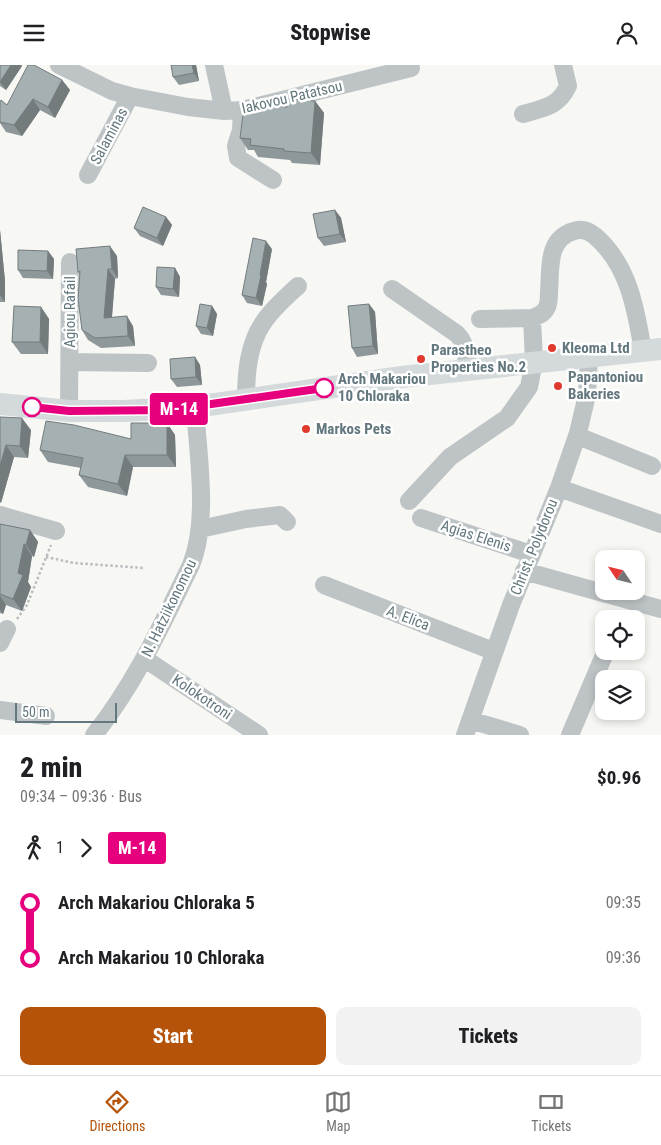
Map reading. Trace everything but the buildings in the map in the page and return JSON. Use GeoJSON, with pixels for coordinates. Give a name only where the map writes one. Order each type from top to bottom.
{"type":"FeatureCollection","features":[{"type":"Feature","properties":{"kind":"main road"},"geometry":{"type":"LineString","coordinates":[[0,404],[69,411],[142,411],[195,407],[467,369],[652,350]]}},
{"type":"Feature","properties":{"kind":"street","name":"Iakovou Patatsou"},"geometry":{"type":"LineString","coordinates":[[59,65],[112,91],[188,107],[224,111],[242,110],[411,68]]}},
{"type":"Feature","properties":{"kind":"street"},"geometry":{"type":"LineString","coordinates":[[214,65],[224,111]]}},
{"type":"Feature","properties":{"kind":"street"},"geometry":{"type":"LineString","coordinates":[[524,114],[554,105],[560,100],[568,86],[563,65]]}},
{"type":"Feature","properties":{"kind":"street","name":"Salaminas"},"geometry":{"type":"LineString","coordinates":[[88,175],[130,96]]}},
{"type":"Feature","properties":{"kind":"street"},"geometry":{"type":"LineString","coordinates":[[242,110],[241,130],[236,146],[238,158],[273,180]]}},
{"type":"Feature","properties":{"kind":"street"},"geometry":{"type":"LineString","coordinates":[[480,319],[539,316],[548,306],[551,258],[554,247],[558,239],[569,232],[579,229],[595,236],[614,258],[625,279],[652,350]]}},
{"type":"Feature","properties":{"kind":"street","name":"Agiou Rafail"},"geometry":{"type":"LineString","coordinates":[[69,411],[70,262]]}},
{"type":"Feature","properties":{"kind":"street"},"geometry":{"type":"LineString","coordinates":[[246,400],[246,373],[262,324],[298,286]]}},
{"type":"Feature","properties":{"kind":"street"},"geometry":{"type":"LineString","coordinates":[[392,289],[458,333],[465,347],[467,369]]}},
{"type":"Feature","properties":{"kind":"street"},"geometry":{"type":"LineString","coordinates":[[408,501],[450,457],[507,418],[529,387],[534,362],[532,317]]}},
{"type":"Feature","properties":{"kind":"street","name":"Christ. Polydorou"},"geometry":{"type":"LineString","coordinates":[[467,727],[493,651],[578,436],[587,395],[588,356]]}},
{"type":"Feature","properties":{"kind":"street","name":"Agiou Rafail"},"geometry":{"type":"LineString","coordinates":[[70,362],[148,363]]}},
{"type":"Feature","properties":{"kind":"street","name":"N. Hatziikonomou"},"geometry":{"type":"LineString","coordinates":[[94,735],[121,699],[145,659],[196,552],[200,529],[200,501],[195,407]]}},
{"type":"Feature","properties":{"kind":"street"},"geometry":{"type":"LineString","coordinates":[[578,436],[652,466]]}},
{"type":"Feature","properties":{"kind":"street"},"geometry":{"type":"LineString","coordinates":[[558,488],[661,524]]}},
{"type":"Feature","properties":{"kind":"street"},"geometry":{"type":"LineString","coordinates":[[0,515],[56,531]]}},
{"type":"Feature","properties":{"kind":"street"},"geometry":{"type":"LineString","coordinates":[[200,529],[246,519],[280,515],[287,522]]}},
{"type":"Feature","properties":{"kind":"street","name":"Agias Elenis"},"geometry":{"type":"LineString","coordinates":[[422,518],[531,554]]}},
{"type":"Feature","properties":{"kind":"street"},"geometry":{"type":"LineString","coordinates":[[524,571],[661,609]]}},
{"type":"Feature","properties":{"kind":"street","name":"A. Elica"},"geometry":{"type":"LineString","coordinates":[[324,585],[493,651]]}},
{"type":"Feature","properties":{"kind":"street","name":"Kolokotroni"},"geometry":{"type":"LineString","coordinates":[[145,659],[259,735]]}},
{"type":"Feature","properties":{"kind":"street"},"geometry":{"type":"LineString","coordinates":[[570,735],[602,660]]}},
{"type":"Feature","properties":{"kind":"street"},"geometry":{"type":"LineString","coordinates":[[0,710],[46,716]]}},
{"type":"Feature","properties":{"kind":"street"},"geometry":{"type":"LineString","coordinates":[[467,727],[520,735]]}},
{"type":"Feature","properties":{"kind":"path"},"geometry":{"type":"LineString","coordinates":[[4,636],[27,605],[56,531]]}},
{"type":"Feature","properties":{"kind":"path"},"geometry":{"type":"LineString","coordinates":[[46,557],[74,563],[144,568]]}},
{"type":"Feature","properties":{"kind":"bus line","name":"M-14"},"geometry":{"type":"LineString","coordinates":[[32,407],[69,411],[169,410],[324,388]]}},
{"type":"Feature","properties":{"kind":"place","name":"Kleoma Ltd"},"geometry":{"type":"Point","coordinates":[552,348]}},
{"type":"Feature","properties":{"kind":"place","name":"Parastheo Properties No.2"},"geometry":{"type":"Point","coordinates":[421,359]}},
{"type":"Feature","properties":{"kind":"place","name":"Papantoniou Bakeries"},"geometry":{"type":"Point","coordinates":[558,386]}},
{"type":"Feature","properties":{"kind":"place","name":"Arch Makariou 10 Chloraka"},"geometry":{"type":"Point","coordinates":[324,388]}},
{"type":"Feature","properties":{"kind":"place","name":"Markos Pets"},"geometry":{"type":"Point","coordinates":[306,429]}}]}
